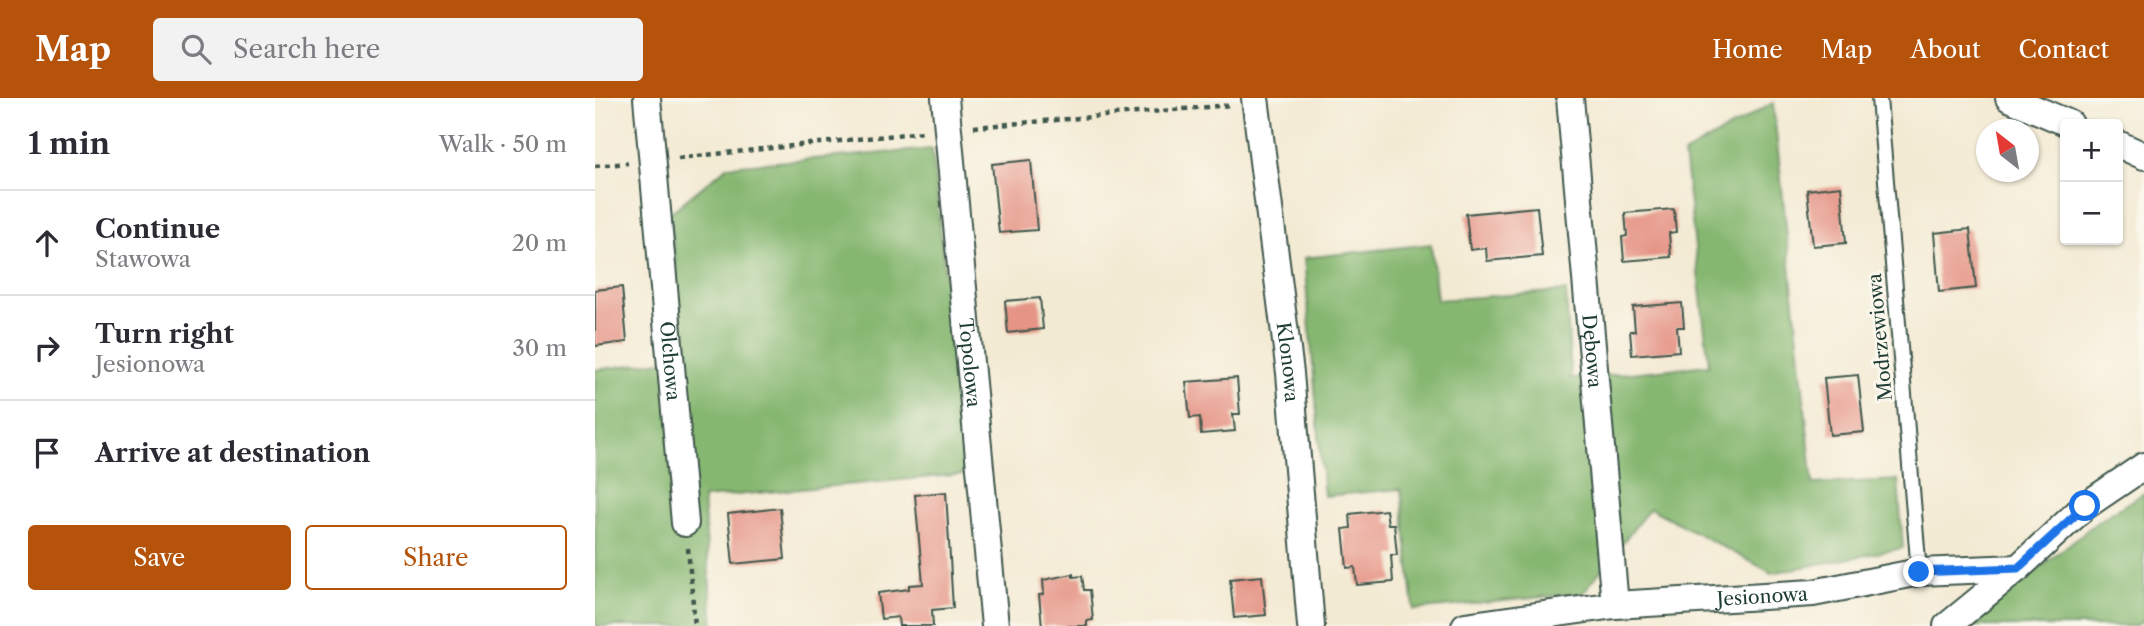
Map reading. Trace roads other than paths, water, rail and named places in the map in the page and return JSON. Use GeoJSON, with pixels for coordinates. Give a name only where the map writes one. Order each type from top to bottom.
{"type":"FeatureCollection","features":[{"type":"Feature","properties":{"kind":"street","name":"Olchowa"},"geometry":{"type":"LineString","coordinates":[[647,98],[685,523]]}},
{"type":"Feature","properties":{"kind":"street","name":"Topolowa"},"geometry":{"type":"LineString","coordinates":[[945,98],[995,626]]}},
{"type":"Feature","properties":{"kind":"street","name":"Klonowa"},"geometry":{"type":"LineString","coordinates":[[1255,98],[1290,373],[1311,626]]}},
{"type":"Feature","properties":{"kind":"street","name":"Dębowa"},"geometry":{"type":"LineString","coordinates":[[1570,98],[1615,605]]}},
{"type":"Feature","properties":{"kind":"street"},"geometry":{"type":"LineString","coordinates":[[2009,98],[2060,120]]}},
{"type":"Feature","properties":{"kind":"street"},"geometry":{"type":"LineString","coordinates":[[2123,146],[2144,156]]}},
{"type":"Feature","properties":{"kind":"street"},"geometry":{"type":"LineString","coordinates":[[1947,626],[2018,568],[2085,506],[2144,466]]}},
{"type":"Feature","properties":{"kind":"street","name":"Jesionowa"},"geometry":{"type":"LineString","coordinates":[[1465,626],[1615,605],[1813,593],[1919,572],[2018,568]]}},
{"type":"Feature","properties":{"kind":"lane","name":"Modrzewiowa"},"geometry":{"type":"LineString","coordinates":[[1879,98],[1919,572]]}}]}
